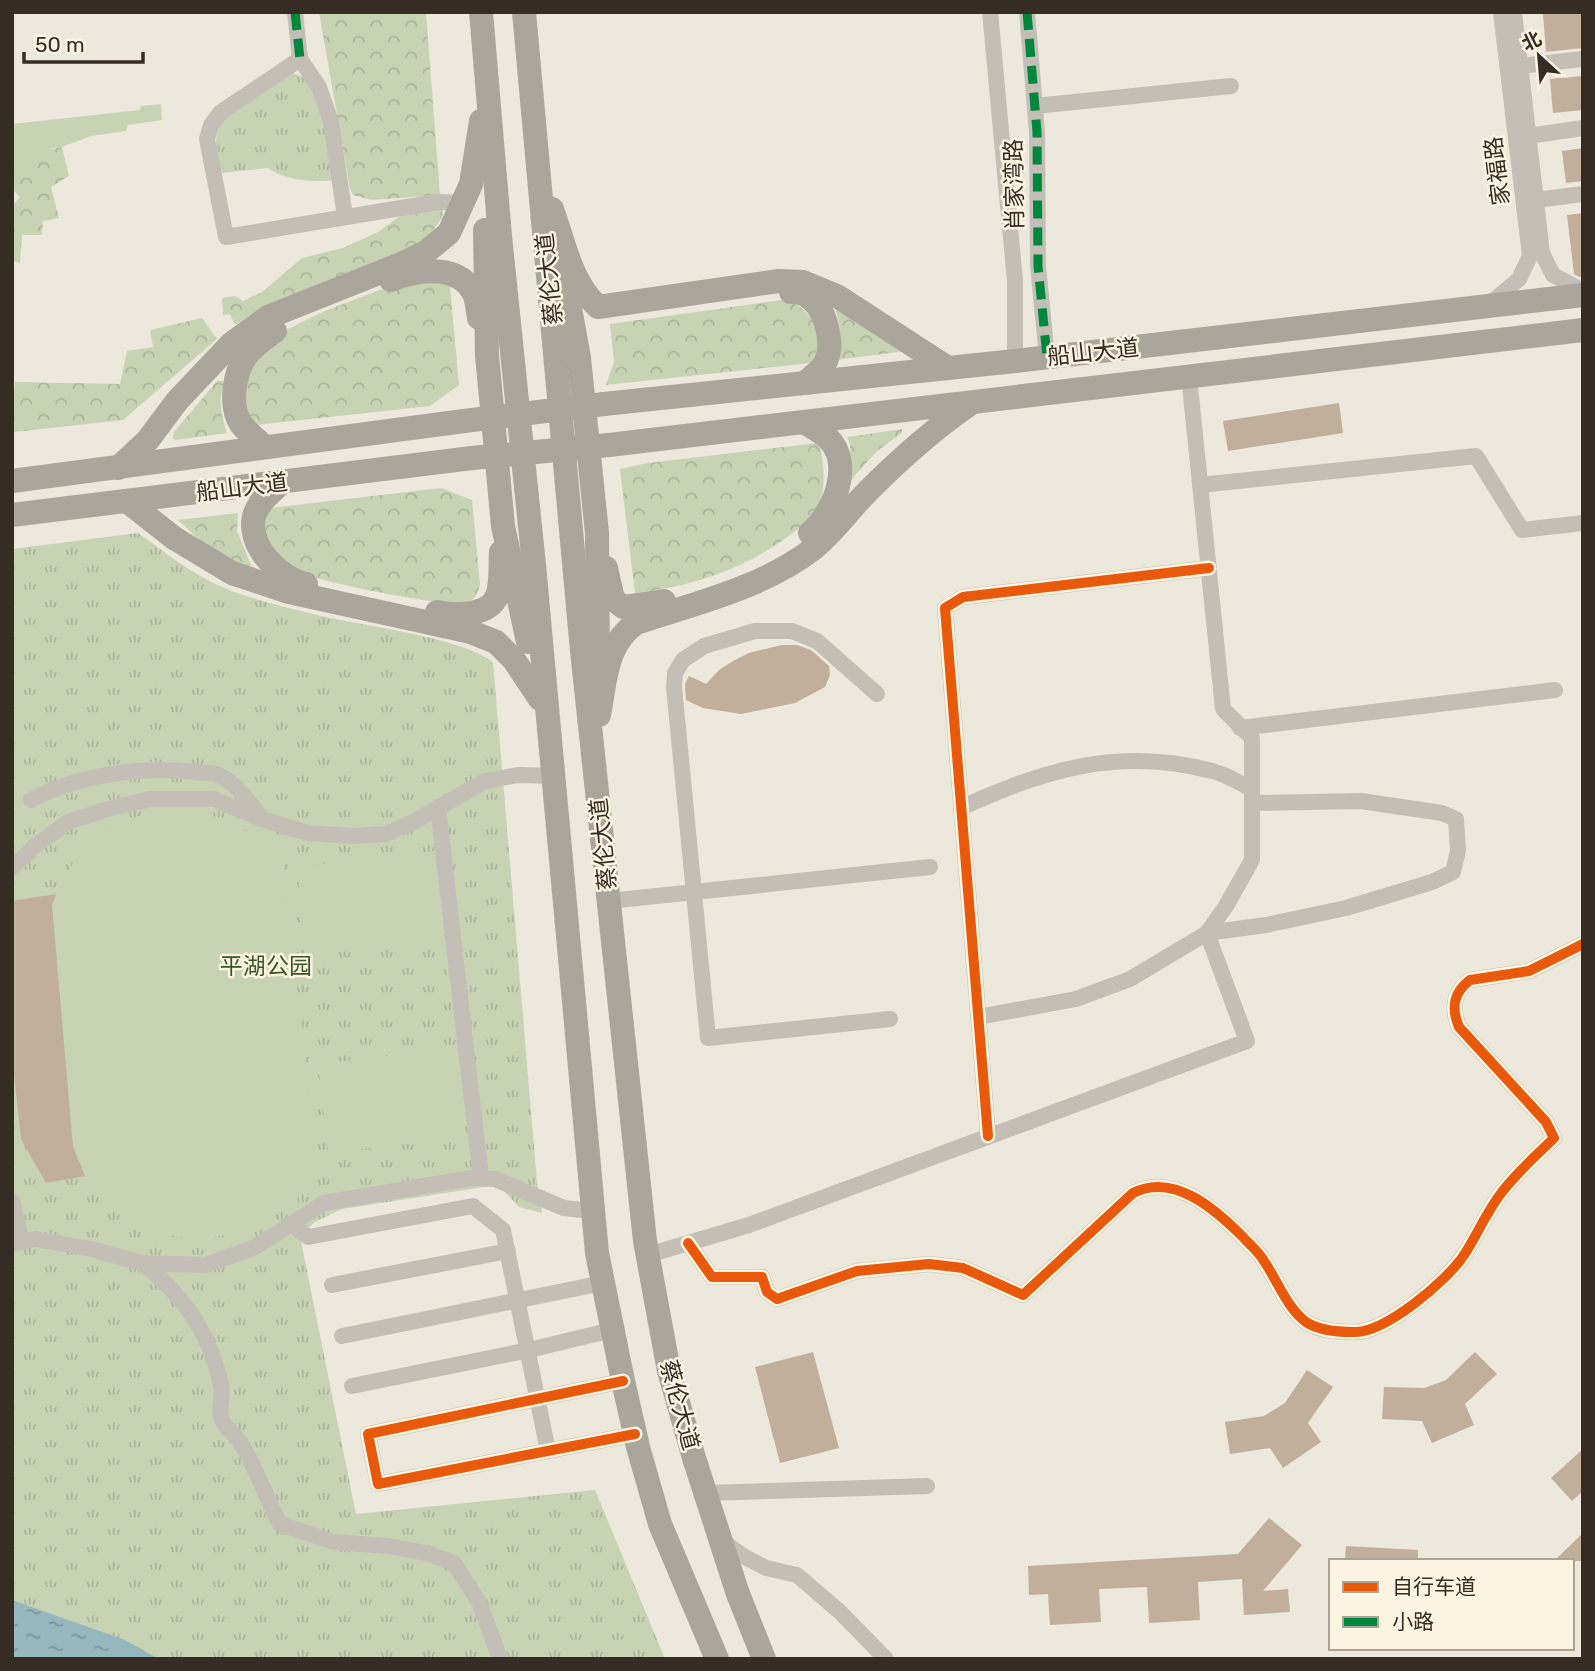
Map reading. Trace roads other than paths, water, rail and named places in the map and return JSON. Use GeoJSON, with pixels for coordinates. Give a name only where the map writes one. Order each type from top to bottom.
{"type":"FeatureCollection","features":[{"type":"Feature","properties":{"kind":"highway","name":"蔡伦大道"},"geometry":{"type":"LineString","coordinates":[[480,12],[487,355],[503,526],[552,764]]}},
{"type":"Feature","properties":{"kind":"highway","name":"蔡伦大道"},"geometry":{"type":"LineString","coordinates":[[480,12],[592,1211],[622,1381],[660,1524],[717,1659]]}},
{"type":"Feature","properties":{"kind":"highway","name":"蔡伦大道"},"geometry":{"type":"LineString","coordinates":[[524,12],[599,804],[648,1255],[669,1371],[738,1594],[764,1659]]}},
{"type":"Feature","properties":{"kind":"highway"},"geometry":{"type":"LineString","coordinates":[[532,102],[579,358],[594,400]]}},
{"type":"Feature","properties":{"kind":"highway"},"geometry":{"type":"LineString","coordinates":[[118,468],[148,440],[177,401],[231,344],[268,317],[401,264],[426,251],[449,233],[471,184],[482,113]]}},
{"type":"Feature","properties":{"kind":"highway"},"geometry":{"type":"LineString","coordinates":[[551,207],[579,284],[587,298],[598,307],[779,281],[803,282],[837,296],[948,368]]}},
{"type":"Feature","properties":{"kind":"highway"},"geometry":{"type":"LineString","coordinates":[[265,447],[240,423],[234,398],[236,380],[244,359],[256,344],[290,321],[342,298],[405,274],[440,270],[461,279],[474,294],[487,355]]}},
{"type":"Feature","properties":{"kind":"highway"},"geometry":{"type":"LineString","coordinates":[[599,804],[592,324],[599,318],[791,292],[806,294],[815,302],[826,324],[830,341],[825,364],[805,383]]}},
{"type":"Feature","properties":{"kind":"highway","name":"船山大道"},"geometry":{"type":"LineString","coordinates":[[12,481],[464,421],[594,400],[948,368],[1486,307],[1583,293]]}},
{"type":"Feature","properties":{"kind":"highway","name":"船山大道"},"geometry":{"type":"LineString","coordinates":[[12,515],[471,458],[609,445],[1583,330]]}},
{"type":"Feature","properties":{"kind":"highway"},"geometry":{"type":"LineString","coordinates":[[599,715],[613,646],[623,632],[636,623],[758,581],[786,567],[821,541],[866,493],[932,431],[974,401]]}},
{"type":"Feature","properties":{"kind":"highway"},"geometry":{"type":"LineString","coordinates":[[597,533],[613,599],[623,607],[671,600],[751,572],[786,553],[814,530],[830,509],[838,487],[839,454],[828,439],[804,422]]}},
{"type":"Feature","properties":{"kind":"highway"},"geometry":{"type":"LineString","coordinates":[[282,482],[261,504],[254,517],[262,554],[278,570],[300,583],[445,614],[468,614],[486,607],[497,597],[503,526]]}},
{"type":"Feature","properties":{"kind":"highway"},"geometry":{"type":"LineString","coordinates":[[127,501],[174,538],[232,573],[289,592],[471,632],[496,642],[514,660],[540,699]]}},
{"type":"Feature","properties":{"kind":"street"},"geometry":{"type":"LineString","coordinates":[[295,12],[300,59],[319,87],[331,121],[345,217]]}},
{"type":"Feature","properties":{"kind":"street"},"geometry":{"type":"LineString","coordinates":[[989,12],[1015,281],[1015,360]]}},
{"type":"Feature","properties":{"kind":"street","name":"肖家湾路"},"geometry":{"type":"LineString","coordinates":[[1027,12],[1035,106],[1038,266],[1047,357]]}},
{"type":"Feature","properties":{"kind":"street","name":"家福路"},"geometry":{"type":"LineString","coordinates":[[1486,307],[1518,279],[1530,256],[1501,12]]}},
{"type":"Feature","properties":{"kind":"street","name":"家福路"},"geometry":{"type":"LineString","coordinates":[[1514,12],[1542,253],[1553,275],[1583,293]]}},
{"type":"Feature","properties":{"kind":"street"},"geometry":{"type":"LineString","coordinates":[[300,59],[221,112],[211,125],[208,139],[226,237],[437,202],[464,203]]}},
{"type":"Feature","properties":{"kind":"street"},"geometry":{"type":"LineString","coordinates":[[1520,66],[1583,59]]}},
{"type":"Feature","properties":{"kind":"street"},"geometry":{"type":"LineString","coordinates":[[1035,106],[1231,86]]}},
{"type":"Feature","properties":{"kind":"street"},"geometry":{"type":"LineString","coordinates":[[1528,136],[1583,128]]}},
{"type":"Feature","properties":{"kind":"street"},"geometry":{"type":"LineString","coordinates":[[1536,200],[1583,194]]}},
{"type":"Feature","properties":{"kind":"street"},"geometry":{"type":"LineString","coordinates":[[1189,376],[1223,709],[1252,738],[1252,860],[1207,933]]}},
{"type":"Feature","properties":{"kind":"street"},"geometry":{"type":"LineString","coordinates":[[1200,485],[1476,456],[1522,530],[1583,523]]}},
{"type":"Feature","properties":{"kind":"street"},"geometry":{"type":"LineString","coordinates":[[988,1136],[945,608],[963,597],[1209,568]]}},
{"type":"Feature","properties":{"kind":"street"},"geometry":{"type":"LineString","coordinates":[[877,694],[817,641],[792,631],[755,631],[704,646],[683,660],[675,673],[674,687],[708,1038],[890,1019]]}},
{"type":"Feature","properties":{"kind":"street"},"geometry":{"type":"LineString","coordinates":[[1240,728],[1555,690]]}},
{"type":"Feature","properties":{"kind":"street"},"geometry":{"type":"LineString","coordinates":[[961,808],[1005,787],[1046,773],[1093,763],[1140,759],[1214,771],[1252,796],[1360,801],[1442,813],[1456,819],[1458,851],[1453,872],[1432,882],[1346,908],[1266,925],[1207,933],[1130,979],[1076,999],[978,1017]]}},
{"type":"Feature","properties":{"kind":"street"},"geometry":{"type":"LineString","coordinates":[[13,866],[68,822],[151,799],[214,799],[261,819],[308,833],[386,834],[485,781],[519,775],[552,764]]}},
{"type":"Feature","properties":{"kind":"street"},"geometry":{"type":"LineString","coordinates":[[31,800],[47,791],[107,776],[166,769],[216,774],[247,796],[261,819]]}},
{"type":"Feature","properties":{"kind":"street"},"geometry":{"type":"LineString","coordinates":[[438,807],[481,1178]]}},
{"type":"Feature","properties":{"kind":"street"},"geometry":{"type":"LineString","coordinates":[[609,901],[930,867]]}},
{"type":"Feature","properties":{"kind":"street"},"geometry":{"type":"LineString","coordinates":[[648,1255],[749,1225],[1247,1041],[1207,933]]}},
{"type":"Feature","properties":{"kind":"street"},"geometry":{"type":"LineString","coordinates":[[688,1243],[712,1277],[762,1277],[767,1292],[777,1299],[856,1271],[929,1264],[963,1268],[1023,1295],[1133,1194],[1143,1189],[1159,1187],[1177,1191],[1209,1205],[1225,1219],[1263,1258],[1292,1307],[1307,1322],[1328,1329],[1356,1333],[1387,1322],[1426,1295],[1462,1258],[1501,1194],[1554,1138],[1546,1122],[1459,1027],[1453,1014],[1454,1000],[1463,985],[1470,980],[1529,971],[1583,944]]}},
{"type":"Feature","properties":{"kind":"street"},"geometry":{"type":"LineString","coordinates":[[12,1201],[17,1243],[36,1239],[142,1262],[206,1265],[255,1247],[324,1203],[454,1181],[495,1179],[564,1208],[592,1211]]}},
{"type":"Feature","properties":{"kind":"street"},"geometry":{"type":"LineString","coordinates":[[454,1181],[460,1209]]}},
{"type":"Feature","properties":{"kind":"street"},"geometry":{"type":"LineString","coordinates":[[291,1224],[308,1237],[473,1206],[503,1230],[548,1451]]}},
{"type":"Feature","properties":{"kind":"street"},"geometry":{"type":"LineString","coordinates":[[331,1285],[508,1251]]}},
{"type":"Feature","properties":{"kind":"street"},"geometry":{"type":"LineString","coordinates":[[142,1262],[163,1279],[201,1326],[221,1388],[221,1418],[254,1466],[267,1502],[279,1524],[334,1542],[388,1546],[425,1553],[454,1563],[480,1604],[500,1659]]}},
{"type":"Feature","properties":{"kind":"street"},"geometry":{"type":"LineString","coordinates":[[342,1336],[603,1283]]}},
{"type":"Feature","properties":{"kind":"street"},"geometry":{"type":"LineString","coordinates":[[352,1386],[612,1330]]}},
{"type":"Feature","properties":{"kind":"street"},"geometry":{"type":"LineString","coordinates":[[622,1381],[368,1434],[378,1484],[635,1434]]}},
{"type":"Feature","properties":{"kind":"street"},"geometry":{"type":"LineString","coordinates":[[705,1493],[927,1486]]}},
{"type":"Feature","properties":{"kind":"street"},"geometry":{"type":"LineString","coordinates":[[720,1539],[743,1556],[766,1568],[797,1575],[840,1612],[886,1659]]}},
{"type":"Feature","properties":{"kind":"water"},"geometry":{"type":"Polygon","coordinates":[[[12,1600],[125,1640],[159,1659],[12,1659],[12,1600]]]}},
{"type":"Feature","properties":{"kind":"park label","name":"平湖公园"},"geometry":{"type":"Point","coordinates":[266,966]}}]}
